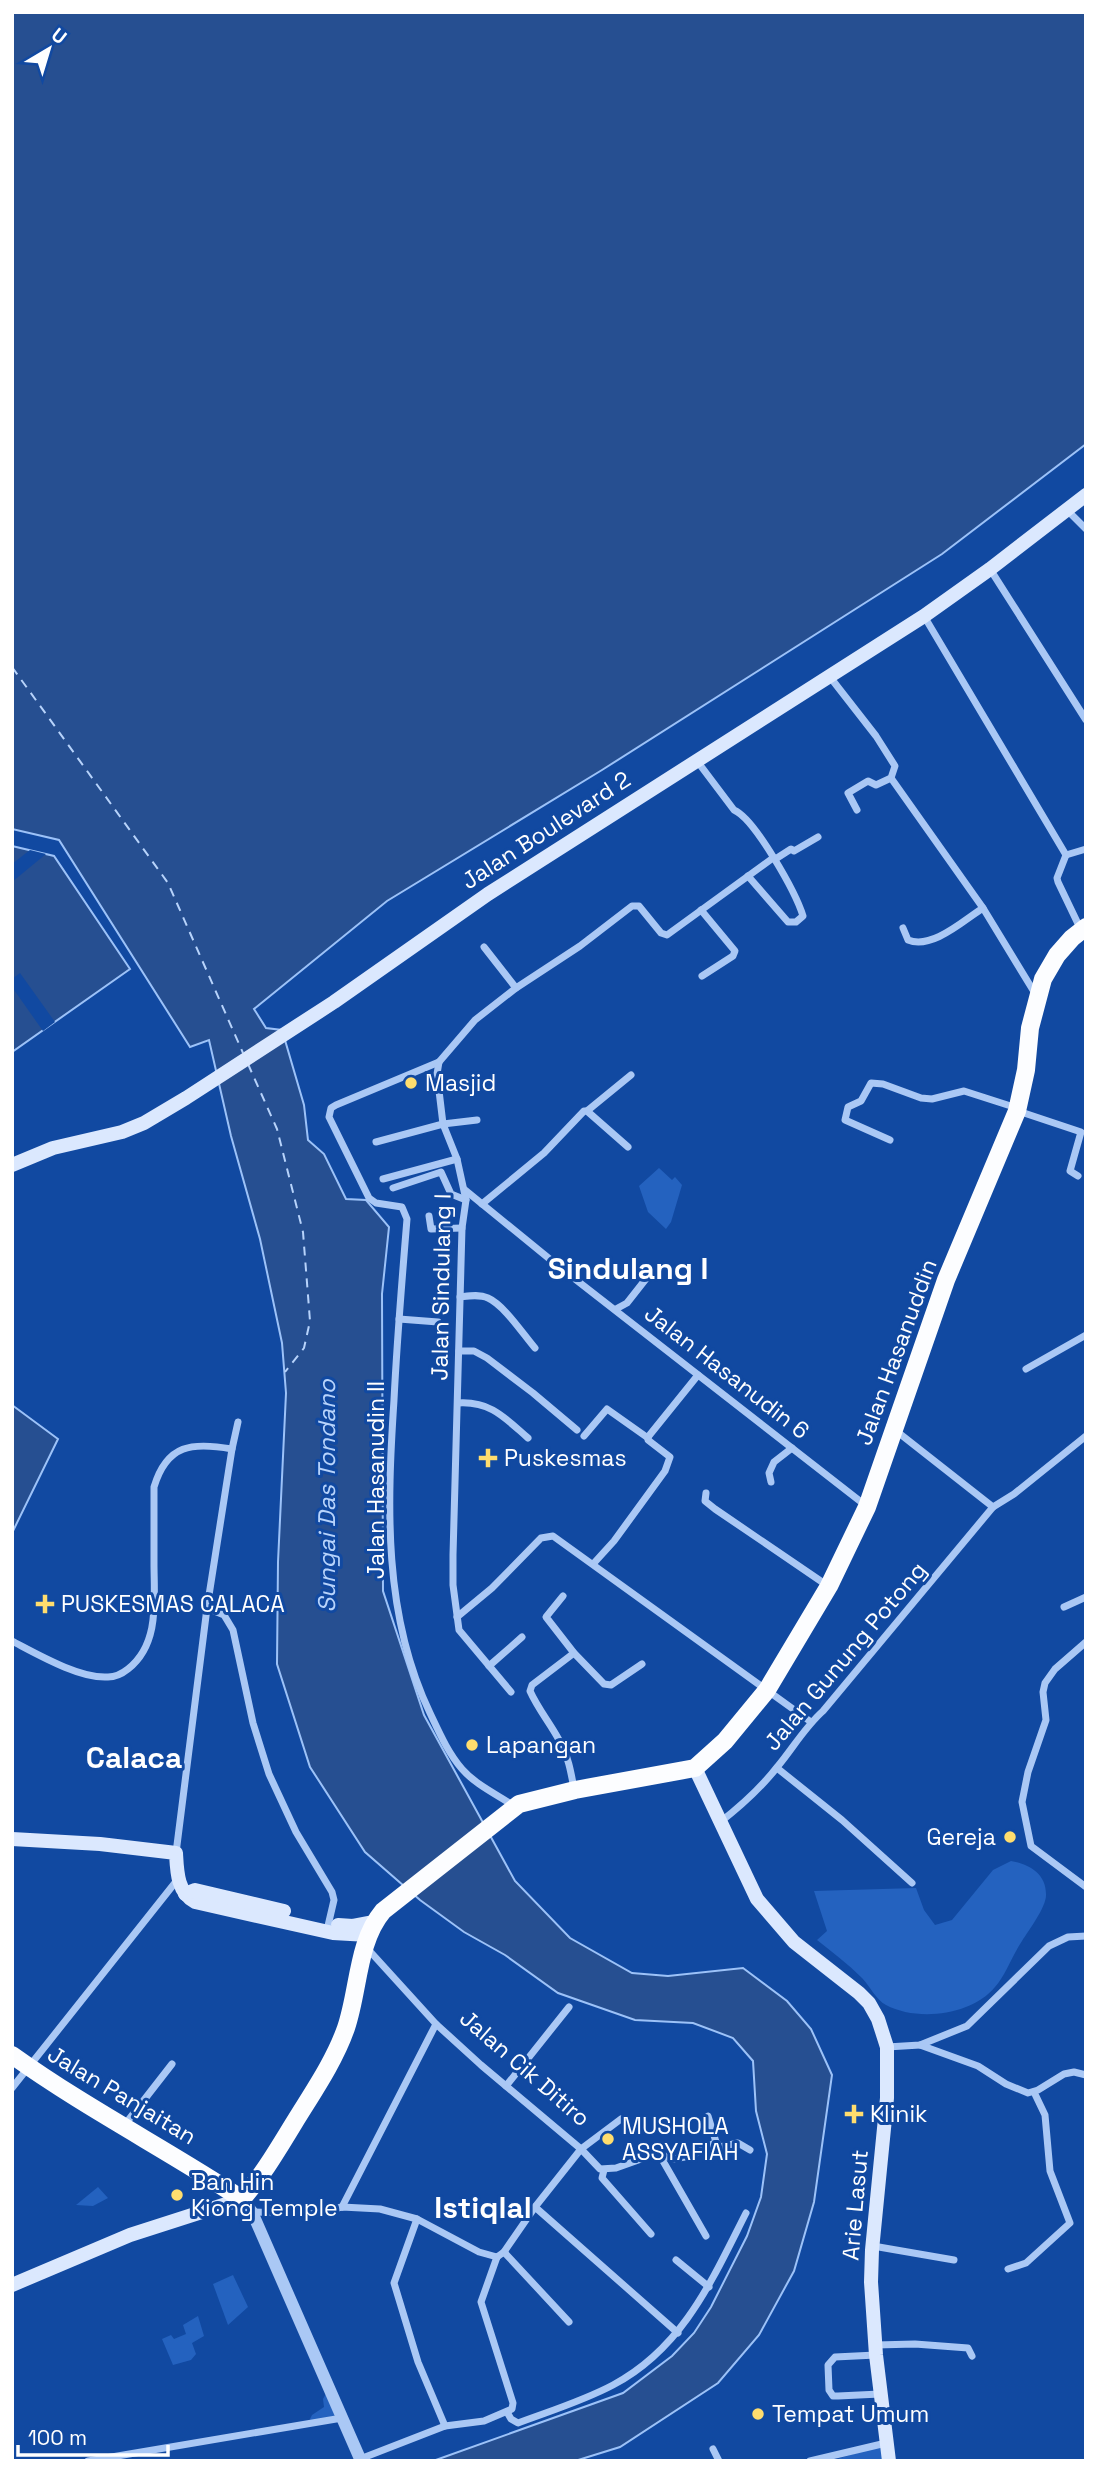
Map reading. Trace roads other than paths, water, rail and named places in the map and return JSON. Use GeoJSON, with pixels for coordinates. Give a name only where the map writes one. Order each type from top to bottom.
{"type":"FeatureCollection","features":[{"type":"Feature","properties":{"kind":"highway","name":"Jalan Hasanuddin"},"geometry":{"type":"LineString","coordinates":[[695,1768],[725,1741],[767,1690],[829,1586],[867,1507],[946,1280],[1017,1110],[1037,997],[1050,965],[1084,929]]}},
{"type":"Feature","properties":{"kind":"highway"},"geometry":{"type":"LineString","coordinates":[[247,2205],[268,2165],[334,2057],[353,2004],[373,1929],[507,1812],[575,1790],[695,1768]]}},
{"type":"Feature","properties":{"kind":"highway","name":"Jalan Panjaitan"},"geometry":{"type":"LineString","coordinates":[[12,2055],[247,2205]]}},
{"type":"Feature","properties":{"kind":"main road","name":"Jalan Boulevard 2"},"geometry":{"type":"LineString","coordinates":[[12,1165],[53,1148],[99,1138],[144,1123],[260,1051],[488,894],[924,616],[1086,495]]}},
{"type":"Feature","properties":{"kind":"main road","name":"Arie Lasut"},"geometry":{"type":"LineString","coordinates":[[695,1768],[757,1899],[794,1942],[869,2003],[878,2019],[887,2047],[887,2098],[871,2281],[875,2350],[889,2461]]}},
{"type":"Feature","properties":{"kind":"main road"},"geometry":{"type":"LineString","coordinates":[[12,1839],[100,1844],[176,1853],[178,1879],[185,1894],[195,1890],[330,1929],[373,1929]]}},
{"type":"Feature","properties":{"kind":"main road"},"geometry":{"type":"LineString","coordinates":[[12,2285],[130,2235],[247,2205]]}},
{"type":"Feature","properties":{"kind":"street"},"geometry":{"type":"LineString","coordinates":[[1067,510],[1086,529]]}},
{"type":"Feature","properties":{"kind":"street"},"geometry":{"type":"LineString","coordinates":[[990,569],[1086,720]]}},
{"type":"Feature","properties":{"kind":"street"},"geometry":{"type":"LineString","coordinates":[[924,616],[1066,855]]}},
{"type":"Feature","properties":{"kind":"street"},"geometry":{"type":"LineString","coordinates":[[830,676],[841,687],[895,766],[891,778],[876,785],[868,781],[849,791],[847,794],[857,810]]}},
{"type":"Feature","properties":{"kind":"street"},"geometry":{"type":"LineString","coordinates":[[696,760],[734,810],[742,814],[772,855],[803,916],[791,924],[785,920],[748,876]]}},
{"type":"Feature","properties":{"kind":"street"},"geometry":{"type":"LineString","coordinates":[[891,778],[983,908],[1037,997]]}},
{"type":"Feature","properties":{"kind":"street"},"geometry":{"type":"LineString","coordinates":[[772,855],[778,858],[790,849],[794,851],[818,837]]}},
{"type":"Feature","properties":{"kind":"street"},"geometry":{"type":"LineString","coordinates":[[1066,855],[1086,849]]}},
{"type":"Feature","properties":{"kind":"street"},"geometry":{"type":"LineString","coordinates":[[439,1062],[475,1020],[634,905],[642,909],[664,935],[677,930],[772,855]]}},
{"type":"Feature","properties":{"kind":"street"},"geometry":{"type":"LineString","coordinates":[[1066,855],[1057,878],[1084,929]]}},
{"type":"Feature","properties":{"kind":"street"},"geometry":{"type":"LineString","coordinates":[[903,928],[908,940],[923,943],[983,908]]}},
{"type":"Feature","properties":{"kind":"street"},"geometry":{"type":"LineString","coordinates":[[701,909],[735,951],[733,956],[702,976]]}},
{"type":"Feature","properties":{"kind":"street"},"geometry":{"type":"LineString","coordinates":[[484,947],[516,988]]}},
{"type":"Feature","properties":{"kind":"street","name":"Jalan Sindulang I"},"geometry":{"type":"LineString","coordinates":[[439,1062],[437,1074],[443,1124],[457,1159],[466,1200],[462,1228],[453,1585],[457,1617]]}},
{"type":"Feature","properties":{"kind":"street","name":"Jalan Hasanudin II"},"geometry":{"type":"LineString","coordinates":[[439,1062],[372,1088],[331,1108],[329,1117],[371,1200],[397,1205],[406,1213],[390,1453],[390,1546],[396,1605],[404,1647],[417,1686],[455,1760],[507,1812]]}},
{"type":"Feature","properties":{"kind":"street"},"geometry":{"type":"LineString","coordinates":[[482,1204],[544,1153],[576,1117],[631,1075]]}},
{"type":"Feature","properties":{"kind":"street"},"geometry":{"type":"LineString","coordinates":[[890,1140],[845,1120],[848,1107],[861,1101],[871,1083],[883,1084],[922,1098],[937,1098],[964,1091],[1081,1132],[1070,1171],[1078,1176]]}},
{"type":"Feature","properties":{"kind":"street"},"geometry":{"type":"LineString","coordinates":[[587,1111],[628,1147]]}},
{"type":"Feature","properties":{"kind":"street"},"geometry":{"type":"LineString","coordinates":[[376,1142],[443,1124],[477,1119]]}},
{"type":"Feature","properties":{"kind":"street"},"geometry":{"type":"LineString","coordinates":[[383,1179],[457,1159]]}},
{"type":"Feature","properties":{"kind":"street"},"geometry":{"type":"LineString","coordinates":[[393,1188],[440,1172],[451,1194],[466,1200]]}},
{"type":"Feature","properties":{"kind":"street","name":"Jalan Hasanudin 6"},"geometry":{"type":"LineString","coordinates":[[464,1189],[867,1507]]}},
{"type":"Feature","properties":{"kind":"street"},"geometry":{"type":"LineString","coordinates":[[429,1216],[431,1229],[462,1228]]}},
{"type":"Feature","properties":{"kind":"street"},"geometry":{"type":"LineString","coordinates":[[616,1309],[627,1303],[649,1275]]}},
{"type":"Feature","properties":{"kind":"street"},"geometry":{"type":"LineString","coordinates":[[460,1297],[489,1298],[535,1348]]}},
{"type":"Feature","properties":{"kind":"street"},"geometry":{"type":"LineString","coordinates":[[399,1318],[438,1322]]}},
{"type":"Feature","properties":{"kind":"street"},"geometry":{"type":"LineString","coordinates":[[1026,1369],[1086,1335]]}},
{"type":"Feature","properties":{"kind":"street"},"geometry":{"type":"LineString","coordinates":[[459,1351],[474,1352],[487,1358],[533,1392],[581,1433],[607,1409],[648,1438],[670,1459],[649,1494],[594,1563]]}},
{"type":"Feature","properties":{"kind":"street"},"geometry":{"type":"LineString","coordinates":[[648,1438],[698,1375]]}},
{"type":"Feature","properties":{"kind":"street"},"geometry":{"type":"LineString","coordinates":[[458,1404],[482,1404],[491,1408],[528,1438]]}},
{"type":"Feature","properties":{"kind":"street"},"geometry":{"type":"LineString","coordinates":[[176,1853],[207,1608],[238,1422]]}},
{"type":"Feature","properties":{"kind":"street"},"geometry":{"type":"LineString","coordinates":[[894,1429],[993,1507]]}},
{"type":"Feature","properties":{"kind":"street","name":"Jalan Gunung Potong"},"geometry":{"type":"LineString","coordinates":[[719,1823],[746,1802],[777,1768],[811,1722],[993,1507],[1014,1494],[1086,1436]]}},
{"type":"Feature","properties":{"kind":"street"},"geometry":{"type":"LineString","coordinates":[[12,1641],[49,1660],[81,1672],[108,1677],[123,1673],[138,1661],[147,1646],[154,1620],[154,1487],[158,1473],[169,1458],[193,1445],[232,1449]]}},
{"type":"Feature","properties":{"kind":"street"},"geometry":{"type":"LineString","coordinates":[[771,1482],[769,1473],[774,1462],[792,1448]]}},
{"type":"Feature","properties":{"kind":"street"},"geometry":{"type":"LineString","coordinates":[[706,1493],[705,1501],[715,1509],[829,1586]]}},
{"type":"Feature","properties":{"kind":"street"},"geometry":{"type":"LineString","coordinates":[[511,1692],[458,1630],[457,1617],[492,1588],[544,1536],[554,1536],[811,1722]]}},
{"type":"Feature","properties":{"kind":"street"},"geometry":{"type":"LineString","coordinates":[[563,1596],[546,1617],[574,1653],[607,1686],[642,1664]]}},
{"type":"Feature","properties":{"kind":"street"},"geometry":{"type":"LineString","coordinates":[[1064,1607],[1086,1597]]}},
{"type":"Feature","properties":{"kind":"street"},"geometry":{"type":"LineString","coordinates":[[207,1608],[223,1615],[233,1630],[253,1723],[269,1774],[296,1832],[332,1892],[334,1900],[330,1929]]}},
{"type":"Feature","properties":{"kind":"street"},"geometry":{"type":"LineString","coordinates":[[489,1666],[522,1637]]}},
{"type":"Feature","properties":{"kind":"street"},"geometry":{"type":"LineString","coordinates":[[1086,1642],[1055,1669],[1045,1684],[1043,1692],[1046,1720],[1025,1783],[1022,1802],[1031,1846],[1086,1887]]}},
{"type":"Feature","properties":{"kind":"street"},"geometry":{"type":"LineString","coordinates":[[574,1653],[533,1685],[530,1691],[560,1740],[575,1790]]}},
{"type":"Feature","properties":{"kind":"street"},"geometry":{"type":"LineString","coordinates":[[777,1768],[842,1820],[912,1883]]}},
{"type":"Feature","properties":{"kind":"street"},"geometry":{"type":"LineString","coordinates":[[12,2088],[178,1879]]}},
{"type":"Feature","properties":{"kind":"street","name":"Jalan Cik Ditiro"},"geometry":{"type":"LineString","coordinates":[[373,1929],[436,2024],[581,2150]]}},
{"type":"Feature","properties":{"kind":"street"},"geometry":{"type":"LineString","coordinates":[[887,2047],[920,2045],[967,2026],[1049,1946],[1068,1937],[1086,1936]]}},
{"type":"Feature","properties":{"kind":"street"},"geometry":{"type":"LineString","coordinates":[[506,2086],[569,2007]]}},
{"type":"Feature","properties":{"kind":"street","name":"Jalan Cik Ditiro"},"geometry":{"type":"LineString","coordinates":[[342,2207],[436,2024]]}},
{"type":"Feature","properties":{"kind":"street"},"geometry":{"type":"LineString","coordinates":[[920,2045],[978,2066],[1016,2089],[1034,2092],[1064,2074],[1074,2072],[1086,2075]]}},
{"type":"Feature","properties":{"kind":"street"},"geometry":{"type":"LineString","coordinates":[[123,2127],[172,2064]]}},
{"type":"Feature","properties":{"kind":"street"},"geometry":{"type":"LineString","coordinates":[[1008,2269],[1026,2263],[1070,2223],[1050,2171],[1045,2115],[1034,2092]]}},
{"type":"Feature","properties":{"kind":"street"},"geometry":{"type":"LineString","coordinates":[[708,2116],[720,2147],[738,2143],[750,2150]]}},
{"type":"Feature","properties":{"kind":"street","name":"Jalan Cik Ditiro"},"geometry":{"type":"LineString","coordinates":[[497,2258],[581,2150],[621,2119]]}},
{"type":"Feature","properties":{"kind":"street"},"geometry":{"type":"LineString","coordinates":[[581,2150],[604,2170],[658,2153],[673,2159],[691,2156],[716,2142]]}},
{"type":"Feature","properties":{"kind":"street"},"geometry":{"type":"LineString","coordinates":[[658,2153],[706,2236]]}},
{"type":"Feature","properties":{"kind":"street"},"geometry":{"type":"LineString","coordinates":[[604,2170],[602,2178],[651,2234]]}},
{"type":"Feature","properties":{"kind":"street"},"geometry":{"type":"LineString","coordinates":[[247,2205],[311,2214],[342,2207],[380,2209],[417,2219],[479,2252],[497,2258],[481,2302],[513,2403],[512,2409],[484,2421],[444,2426],[361,2460],[247,2205]]}},
{"type":"Feature","properties":{"kind":"street"},"geometry":{"type":"LineString","coordinates":[[535,2207],[678,2333]]}},
{"type":"Feature","properties":{"kind":"street"},"geometry":{"type":"LineString","coordinates":[[507,2412],[511,2419],[518,2423],[583,2399],[632,2374],[660,2352],[678,2333],[709,2287],[746,2213]]}},
{"type":"Feature","properties":{"kind":"street"},"geometry":{"type":"LineString","coordinates":[[417,2219],[394,2283],[418,2362],[444,2426]]}},
{"type":"Feature","properties":{"kind":"street"},"geometry":{"type":"LineString","coordinates":[[872,2246],[954,2260]]}},
{"type":"Feature","properties":{"kind":"street"},"geometry":{"type":"LineString","coordinates":[[504,2252],[569,2322]]}},
{"type":"Feature","properties":{"kind":"street"},"geometry":{"type":"LineString","coordinates":[[676,2260],[709,2287]]}},
{"type":"Feature","properties":{"kind":"street"},"geometry":{"type":"LineString","coordinates":[[880,2394],[833,2396],[829,2390],[828,2365],[835,2357],[915,2344],[968,2348],[972,2356]]}},
{"type":"Feature","properties":{"kind":"street"},"geometry":{"type":"LineString","coordinates":[[88,2461],[342,2418]]}},
{"type":"Feature","properties":{"kind":"street"},"geometry":{"type":"LineString","coordinates":[[810,2461],[886,2442]]}},
{"type":"Feature","properties":{"kind":"street"},"geometry":{"type":"LineString","coordinates":[[713,2449],[719,2461]]}},
{"type":"Feature","properties":{"kind":"water","name":"Sungai Das Tondano"},"geometry":{"type":"Polygon","coordinates":[[[12,12],[1086,12],[1086,444],[942,554],[602,770],[387,901],[254,1009],[266,1028],[282,1030],[304,1105],[308,1140],[324,1154],[346,1199],[366,1200],[389,1227],[382,1294],[383,1591],[424,1715],[515,1881],[570,1938],[632,1973],[668,1976],[743,1968],[787,2001],[811,2029],[832,2075],[814,2202],[794,2271],[759,2335],[718,2383],[620,2447],[575,2461],[433,2461],[623,2393],[672,2356],[694,2333],[711,2307],[747,2236],[761,2197],[767,2154],[756,2111],[753,2061],[733,2038],[693,2023],[635,2020],[558,1993],[505,1955],[464,1932],[420,1900],[365,1852],[310,1767],[277,1664],[278,1562],[286,1393],[282,1343],[260,1239],[231,1136],[209,1040],[190,1047],[59,840],[12,829],[12,12]]]}},
{"type":"Feature","properties":{"kind":"water"},"geometry":{"type":"Polygon","coordinates":[[[12,846],[54,856],[130,969],[12,1052],[12,846]]]}},
{"type":"Feature","properties":{"kind":"water"},"geometry":{"type":"Polygon","coordinates":[[[12,1405],[58,1439],[12,1533],[12,1405]]]}},
{"type":"Feature","properties":{"kind":"place","name":"Masjid"},"geometry":{"type":"Point","coordinates":[411,1083]}},
{"type":"Feature","properties":{"kind":"place","name":"Puskesmas"},"geometry":{"type":"Point","coordinates":[488,1458]}},
{"type":"Feature","properties":{"kind":"place","name":"PUSKESMAS CALACA"},"geometry":{"type":"Point","coordinates":[45,1604]}},
{"type":"Feature","properties":{"kind":"place","name":"Lapangan"},"geometry":{"type":"Point","coordinates":[472,1745]}},
{"type":"Feature","properties":{"kind":"place","name":"Gereja"},"geometry":{"type":"Point","coordinates":[1010,1837]}},
{"type":"Feature","properties":{"kind":"place","name":"Klinik"},"geometry":{"type":"Point","coordinates":[854,2114]}},
{"type":"Feature","properties":{"kind":"place","name":"MUSHOLA ASSYAFIAH"},"geometry":{"type":"Point","coordinates":[608,2139]}},
{"type":"Feature","properties":{"kind":"place","name":"Ban Hin Kiong Temple"},"geometry":{"type":"Point","coordinates":[177,2195]}},
{"type":"Feature","properties":{"kind":"place","name":"Tempat Umum"},"geometry":{"type":"Point","coordinates":[758,2414]}},
{"type":"Feature","properties":{"kind":"district","name":"Sindulang I"},"geometry":{"type":"Point","coordinates":[628,1269]}},
{"type":"Feature","properties":{"kind":"district","name":"Calaca"},"geometry":{"type":"Point","coordinates":[134,1758]}},
{"type":"Feature","properties":{"kind":"district","name":"Istiqlal"},"geometry":{"type":"Point","coordinates":[483,2208]}}]}
